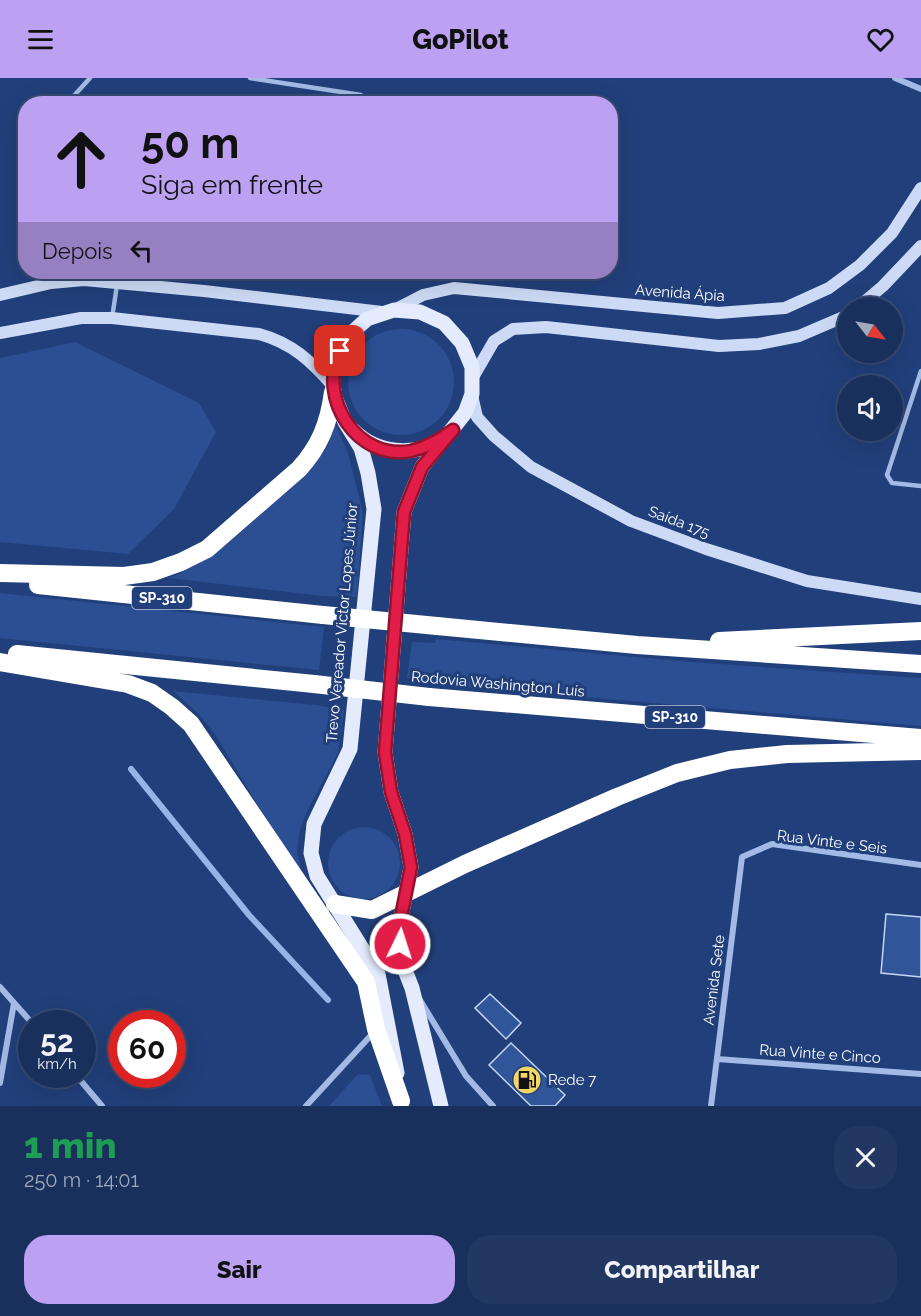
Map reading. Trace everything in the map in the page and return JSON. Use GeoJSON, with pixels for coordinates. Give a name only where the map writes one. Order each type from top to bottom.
{"type":"FeatureCollection","features":[{"type":"Feature","properties":{"kind":"highway"},"geometry":{"type":"LineString","coordinates":[[0,573],[124,576],[181,562],[207,549],[311,456],[326,426],[333,389]]}},
{"type":"Feature","properties":{"kind":"highway","name":"SP-310"},"geometry":{"type":"LineString","coordinates":[[0,581],[637,645],[921,664]]}},
{"type":"Feature","properties":{"kind":"highway"},"geometry":{"type":"LineString","coordinates":[[637,645],[921,631]]}},
{"type":"Feature","properties":{"kind":"highway","name":"Rodovia Washington Luís"},"geometry":{"type":"LineString","coordinates":[[0,652],[429,697],[921,738]]}},
{"type":"Feature","properties":{"kind":"highway"},"geometry":{"type":"LineString","coordinates":[[0,662],[128,684],[152,693],[191,724],[366,982],[376,1029],[402,1103]]}},
{"type":"Feature","properties":{"kind":"highway"},"geometry":{"type":"LineString","coordinates":[[335,904],[372,910],[584,811],[677,773],[730,760],[787,754],[921,751]]}},
{"type":"Feature","properties":{"kind":"main road","name":"Avenida Ápia"},"geometry":{"type":"LineString","coordinates":[[390,312],[423,295],[454,288],[718,313],[784,308],[829,288],[860,266],[892,233],[920,191]]}},
{"type":"Feature","properties":{"kind":"main road"},"geometry":{"type":"LineString","coordinates":[[870,297],[884,286],[921,246]]}},
{"type":"Feature","properties":{"kind":"main road"},"geometry":{"type":"LineString","coordinates":[[0,295],[51,283],[84,280],[390,312],[420,312],[444,323],[462,343],[472,368],[472,387]]}},
{"type":"Feature","properties":{"kind":"main road"},"geometry":{"type":"LineString","coordinates":[[333,389],[334,364],[346,338],[367,320],[390,312]]}},
{"type":"Feature","properties":{"kind":"main road"},"geometry":{"type":"LineString","coordinates":[[0,333],[81,318],[112,318],[259,334],[274,338],[302,353],[333,389]]}},
{"type":"Feature","properties":{"kind":"main road"},"geometry":{"type":"LineString","coordinates":[[472,387],[494,341],[513,329],[546,327],[719,346],[759,344],[800,336],[837,320]]}},
{"type":"Feature","properties":{"kind":"main road","name":"Trevo Vereador Victor Lopes Júnior"},"geometry":{"type":"LineString","coordinates":[[441,1106],[412,988],[401,960],[399,927],[411,867],[405,834],[391,792],[385,752],[404,512],[422,467],[465,413],[472,387]]}},
{"type":"Feature","properties":{"kind":"main road","name":"Saída 175"},"geometry":{"type":"LineString","coordinates":[[472,387],[477,417],[494,435],[531,466],[631,520],[706,549],[807,581],[921,599]]}},
{"type":"Feature","properties":{"kind":"main road","name":"Trevo Vereador Victor Lopes Júnior"},"geometry":{"type":"LineString","coordinates":[[333,389],[345,422],[361,448],[374,509],[350,749],[314,824],[311,853],[317,876],[335,904]]}},
{"type":"Feature","properties":{"kind":"main road","name":"Trevo Vereador Victor Lopes Júnior"},"geometry":{"type":"LineString","coordinates":[[345,422],[362,439],[385,449],[409,451],[433,444],[453,430]]}},
{"type":"Feature","properties":{"kind":"main road"},"geometry":{"type":"LineString","coordinates":[[335,904],[378,974],[402,1103]]}},
{"type":"Feature","properties":{"kind":"street"},"geometry":{"type":"LineString","coordinates":[[895,78],[921,89]]}},
{"type":"Feature","properties":{"kind":"street","name":"Rua Vinte e Seis"},"geometry":{"type":"LineString","coordinates":[[742,857],[772,844],[921,865]]}},
{"type":"Feature","properties":{"kind":"street","name":"Avenida Sete"},"geometry":{"type":"LineString","coordinates":[[711,1106],[742,857]]}},
{"type":"Feature","properties":{"kind":"street"},"geometry":{"type":"LineString","coordinates":[[0,987],[20,1010]]}},
{"type":"Feature","properties":{"kind":"street"},"geometry":{"type":"LineString","coordinates":[[412,988],[466,1076],[493,1106]]}},
{"type":"Feature","properties":{"kind":"street"},"geometry":{"type":"LineString","coordinates":[[0,1083],[14,1003]]}},
{"type":"Feature","properties":{"kind":"street"},"geometry":{"type":"LineString","coordinates":[[306,1106],[376,1029]]}},
{"type":"Feature","properties":{"kind":"street","name":"Rua Vinte e Cinco"},"geometry":{"type":"LineString","coordinates":[[717,1059],[921,1074]]}},
{"type":"Feature","properties":{"kind":"street"},"geometry":{"type":"LineString","coordinates":[[87,1088],[102,1106]]}},
{"type":"Feature","properties":{"kind":"lane"},"geometry":{"type":"LineString","coordinates":[[74,96],[90,78]]}},
{"type":"Feature","properties":{"kind":"lane"},"geometry":{"type":"LineString","coordinates":[[250,78],[360,95]]}},
{"type":"Feature","properties":{"kind":"lane"},"geometry":{"type":"LineString","coordinates":[[112,318],[117,282]]}},
{"type":"Feature","properties":{"kind":"lane"},"geometry":{"type":"LineString","coordinates":[[921,370],[887,475],[892,483],[897,485],[921,486]]}},
{"type":"Feature","properties":{"kind":"shaded area"},"geometry":{"type":"Polygon","coordinates":[[[401,329],[421,333],[438,345],[450,362],[454,382],[450,402],[438,419],[421,431],[401,435],[381,431],[364,419],[352,402],[348,382],[352,362],[364,345],[381,333],[401,329]]]}},
{"type":"Feature","properties":{"kind":"shaded area"},"geometry":{"type":"Polygon","coordinates":[[[75,342],[199,403],[216,432],[174,509],[128,554],[0,542],[0,358],[75,342]]]}},
{"type":"Feature","properties":{"kind":"shaded area"},"geometry":{"type":"Polygon","coordinates":[[[336,425],[348,453],[363,513],[357,597],[322,596],[169,578],[210,556],[266,510],[317,460],[327,447],[336,425]]]}},
{"type":"Feature","properties":{"kind":"shaded area"},"geometry":{"type":"Polygon","coordinates":[[[0,593],[324,627],[319,670],[0,638],[0,593]]]}},
{"type":"Feature","properties":{"kind":"shaded area"},"geometry":{"type":"Polygon","coordinates":[[[436,639],[692,662],[921,678],[921,726],[433,684],[430,681],[407,678],[412,642],[435,643],[436,639]]]}},
{"type":"Feature","properties":{"kind":"shaded area"},"geometry":{"type":"Polygon","coordinates":[[[173,691],[316,705],[344,710],[338,753],[307,811],[299,833],[297,852],[303,879],[216,736],[199,714],[173,691]]]}},
{"type":"Feature","properties":{"kind":"shaded area"},"geometry":{"type":"Polygon","coordinates":[[[371,827],[390,837],[398,849],[400,863],[398,877],[390,889],[378,897],[357,899],[338,889],[330,877],[328,856],[338,837],[350,829],[371,827]]]}},
{"type":"Feature","properties":{"kind":"shaded area"},"geometry":{"type":"Polygon","coordinates":[[[358,1074],[370,1075],[382,1106],[329,1106],[358,1074]]]}},
{"type":"Feature","properties":{"kind":"building"},"geometry":{"type":"Polygon","coordinates":[[[886,914],[921,917],[921,977],[881,973],[886,914]]]}},
{"type":"Feature","properties":{"kind":"building"},"geometry":{"type":"Polygon","coordinates":[[[490,994],[521,1023],[506,1039],[475,1008],[490,994]]]}},
{"type":"Feature","properties":{"kind":"building","name":"Rede 7"},"geometry":{"type":"Polygon","coordinates":[[[511,1043],[565,1095],[555,1106],[531,1106],[489,1065],[511,1043]]]}},
{"type":"Feature","properties":{"kind":"waterway"},"geometry":{"type":"LineString","coordinates":[[131,769],[249,915],[328,1000]]}},
{"type":"Feature","properties":{"kind":"place","name":"Rede 7"},"geometry":{"type":"Point","coordinates":[527,1080]}},
{"type":"Feature","properties":{"kind":"route"},"geometry":{"type":"LineString","coordinates":[[340,351],[334,364],[333,392],[345,422],[362,439],[385,449],[409,451],[433,444],[453,430],[437,446],[422,467],[404,512],[385,752],[391,792],[405,834],[411,867],[399,927],[400,944]]}}]}
